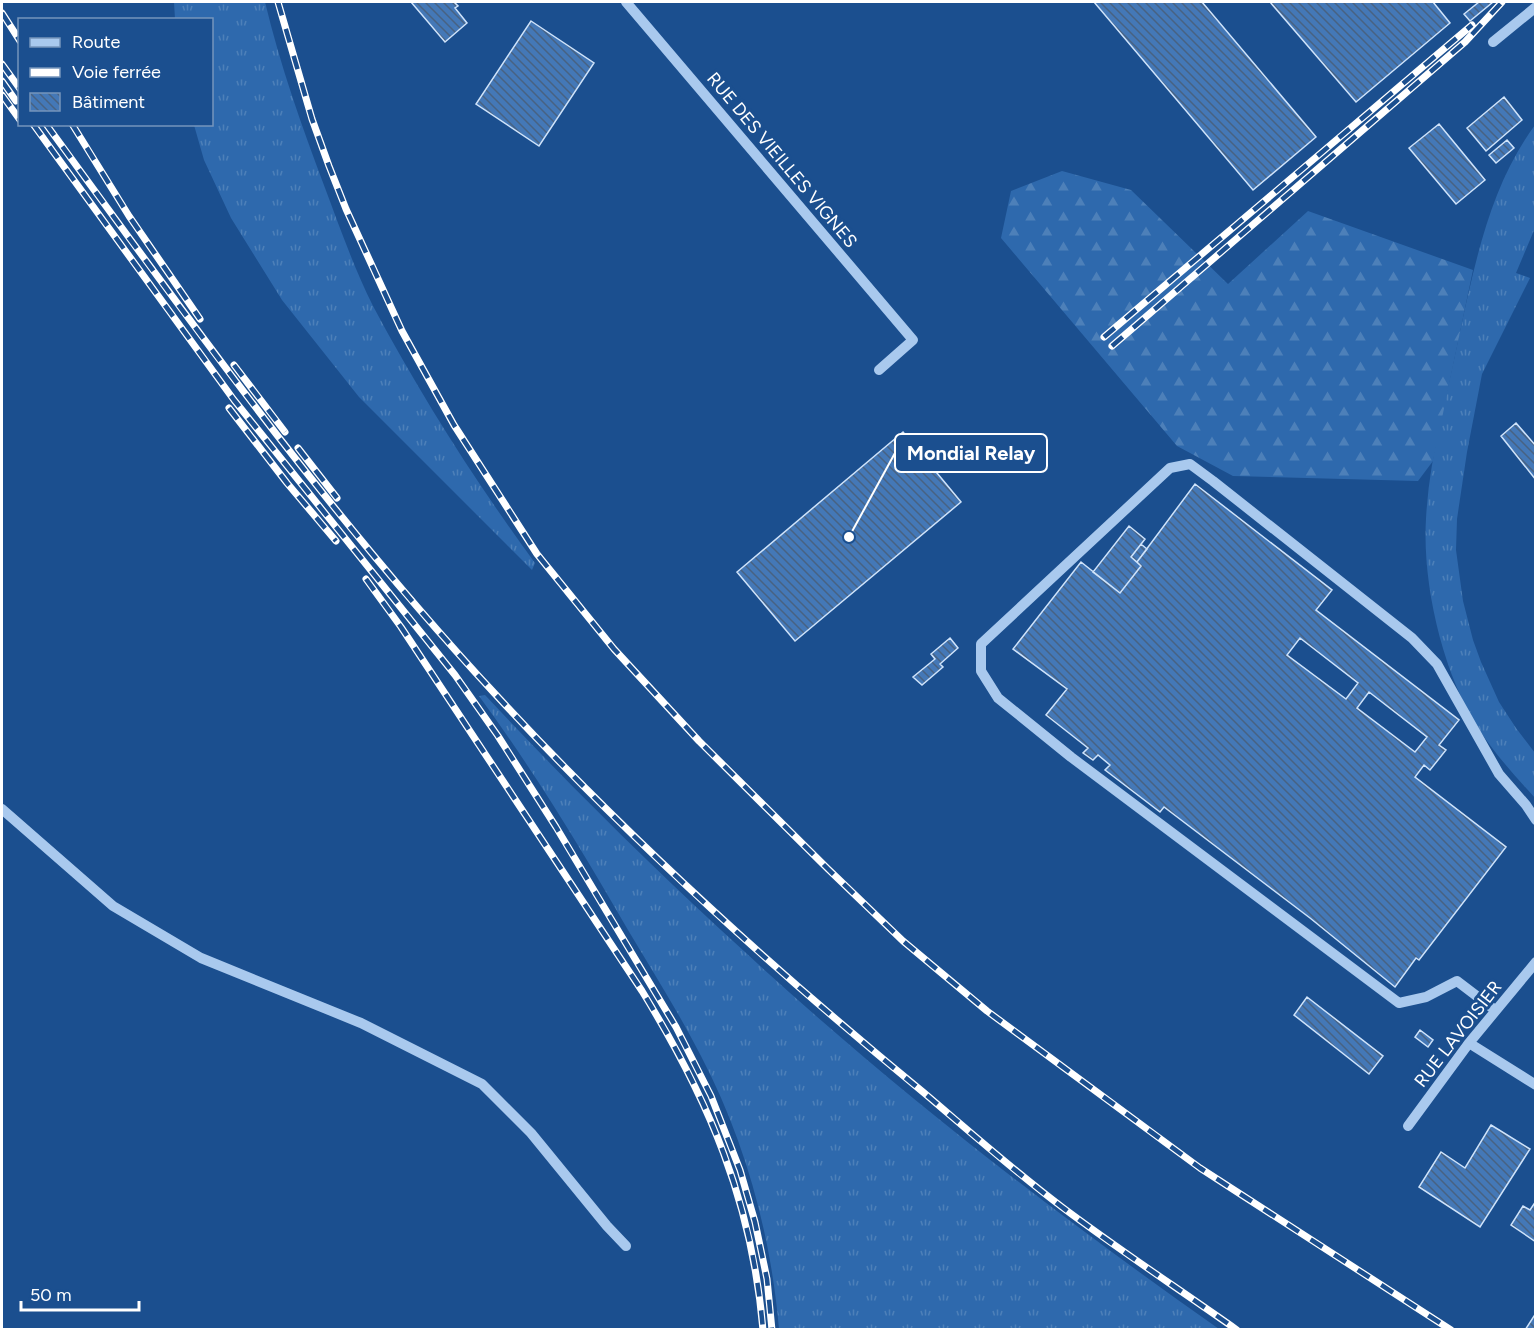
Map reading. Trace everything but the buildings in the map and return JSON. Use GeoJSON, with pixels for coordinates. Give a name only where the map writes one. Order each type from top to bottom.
{"type":"FeatureCollection","features":[{"type":"Feature","properties":{"kind":"street","name":"RUE DES VIEILLES VIGNES"},"geometry":{"type":"LineString","coordinates":[[626,2],[913,340],[879,370]]}},
{"type":"Feature","properties":{"kind":"street"},"geometry":{"type":"LineString","coordinates":[[1493,42],[1536,7]]}},
{"type":"Feature","properties":{"kind":"street"},"geometry":{"type":"LineString","coordinates":[[1495,1010],[1457,981],[1426,997],[1399,1003],[1071,757],[998,698],[981,671],[981,644],[1170,468],[1190,464],[1412,638],[1437,664],[1500,774],[1536,820]]}},
{"type":"Feature","properties":{"kind":"street"},"geometry":{"type":"LineString","coordinates":[[2,809],[113,906],[201,958],[361,1023],[482,1084],[531,1133],[626,1246]]}},
{"type":"Feature","properties":{"kind":"street","name":"RUE LAVOISIER"},"geometry":{"type":"LineString","coordinates":[[1407,1126],[1469,1042],[1536,962]]}},
{"type":"Feature","properties":{"kind":"street"},"geometry":{"type":"LineString","coordinates":[[1469,1042],[1536,1085]]}},
{"type":"Feature","properties":{"kind":"green space"},"geometry":{"type":"Polygon","coordinates":[[[174,2],[265,2],[277,49],[300,119],[353,263],[366,292],[410,373],[450,438],[535,563],[532,570],[359,397],[282,300],[231,218],[204,160],[194,126],[213,126],[213,18],[175,18],[174,2]]]}},
{"type":"Feature","properties":{"kind":"green space"},"geometry":{"type":"Polygon","coordinates":[[[1535,125],[1535,228],[1516,273],[1530,278],[1482,374],[1457,519],[1456,550],[1463,601],[1481,662],[1499,702],[1535,753],[1535,798],[1478,728],[1455,682],[1437,628],[1431,599],[1426,519],[1435,450],[1478,253],[1506,173],[1535,125]]]}},
{"type":"Feature","properties":{"kind":"green space"},"geometry":{"type":"Polygon","coordinates":[[[1062,171],[1131,190],[1228,284],[1308,211],[1473,270],[1433,461],[1418,481],[1233,476],[1177,446],[1001,238],[1011,191],[1062,171]]]}},
{"type":"Feature","properties":{"kind":"green space"},"geometry":{"type":"Polygon","coordinates":[[[485,695],[645,858],[801,1003],[917,1101],[1036,1195],[1219,1329],[779,1329],[770,1258],[754,1189],[717,1088],[675,1008],[575,841],[519,753],[479,696],[485,695]]]}},
{"type":"Feature","properties":{"kind":"railway"},"geometry":{"type":"LineString","coordinates":[[278,2],[312,119],[329,166],[346,209],[402,331],[454,425],[537,554],[614,649],[699,741],[828,869],[903,941],[987,1011],[1200,1168],[1451,1330]]}},
{"type":"Feature","properties":{"kind":"railway"},"geometry":{"type":"LineString","coordinates":[[1112,346],[1465,42],[1502,2]]}},
{"type":"Feature","properties":{"kind":"railway"},"geometry":{"type":"LineString","coordinates":[[2,13],[18,38]]}},
{"type":"Feature","properties":{"kind":"railway"},"geometry":{"type":"LineString","coordinates":[[1104,337],[1472,25]]}},
{"type":"Feature","properties":{"kind":"railway"},"geometry":{"type":"LineString","coordinates":[[2,64],[18,86]]}},
{"type":"Feature","properties":{"kind":"railway"},"geometry":{"type":"LineString","coordinates":[[2,81],[16,101]]}},
{"type":"Feature","properties":{"kind":"railway"},"geometry":{"type":"LineString","coordinates":[[2,95],[18,117]]}},
{"type":"Feature","properties":{"kind":"railway"},"geometry":{"type":"LineString","coordinates":[[34,126],[234,400],[455,675],[498,736],[556,827],[676,1027],[711,1096],[740,1170],[755,1222],[767,1279],[772,1330]]}},
{"type":"Feature","properties":{"kind":"railway"},"geometry":{"type":"LineString","coordinates":[[47,126],[153,271],[319,488],[436,628],[497,696],[598,801],[703,902],[757,950],[1009,1165],[1084,1223],[1237,1330]]}},
{"type":"Feature","properties":{"kind":"railway"},"geometry":{"type":"LineString","coordinates":[[73,126],[129,216],[200,319]]}},
{"type":"Feature","properties":{"kind":"railway"},"geometry":{"type":"LineString","coordinates":[[234,365],[285,432]]}},
{"type":"Feature","properties":{"kind":"railway"},"geometry":{"type":"LineString","coordinates":[[229,408],[287,483],[336,541]]}},
{"type":"Feature","properties":{"kind":"railway"},"geometry":{"type":"LineString","coordinates":[[298,448],[337,498]]}},
{"type":"Feature","properties":{"kind":"railway"},"geometry":{"type":"LineString","coordinates":[[366,579],[401,627],[642,991],[688,1072],[724,1153],[738,1195],[749,1238],[763,1330]]}},
{"type":"Feature","properties":{"kind":"place","name":"Mondial Relay"},"geometry":{"type":"Point","coordinates":[849,537]}}]}
